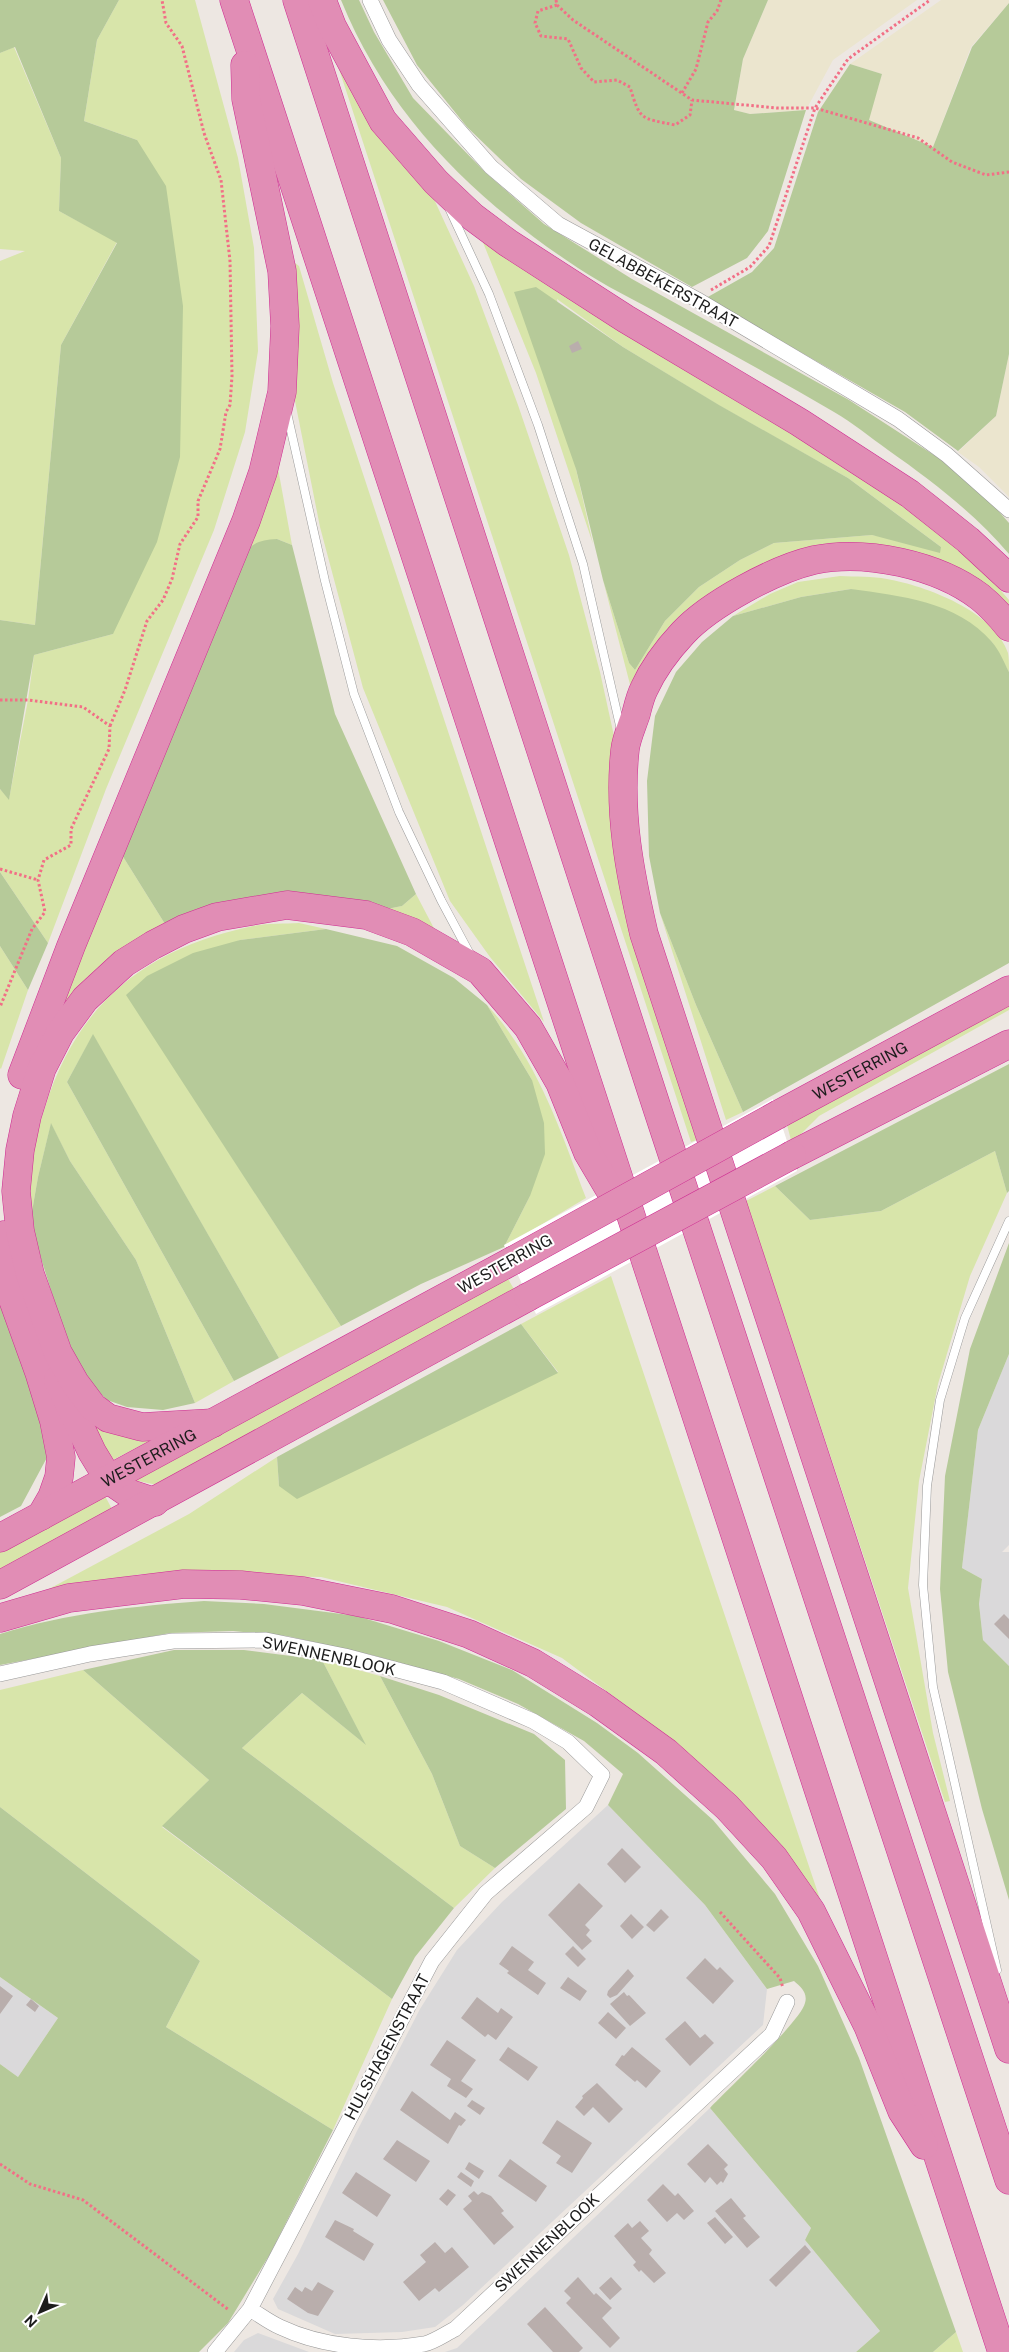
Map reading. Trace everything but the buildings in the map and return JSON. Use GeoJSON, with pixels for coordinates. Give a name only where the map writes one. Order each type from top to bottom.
{"type":"FeatureCollection","features":[{"type":"Feature","properties":{"kind":"highway"},"geometry":{"type":"LineString","coordinates":[[234,0],[1002,2352]]}},
{"type":"Feature","properties":{"kind":"highway"},"geometry":{"type":"LineString","coordinates":[[297,0],[661,1120],[1009,2180]]}},
{"type":"Feature","properties":{"kind":"highway"},"geometry":{"type":"LineString","coordinates":[[322,0],[332,26],[384,120],[436,182],[473,216],[508,243],[626,319],[799,422],[910,494],[968,540],[1009,578]]}},
{"type":"Feature","properties":{"kind":"highway"},"geometry":{"type":"LineString","coordinates":[[0,1175],[3,1140],[12,1102],[68,956],[246,521],[263,472],[282,392],[285,326],[282,271],[246,99],[243,29]]}},
{"type":"Feature","properties":{"kind":"highway"},"geometry":{"type":"LineString","coordinates":[[1009,627],[980,597],[943,576],[888,559],[848,557],[814,560],[775,574],[738,593],[683,632],[662,660],[644,690],[625,749],[623,811],[628,860],[644,934],[1009,2049]]}},
{"type":"Feature","properties":{"kind":"highway"},"geometry":{"type":"LineString","coordinates":[[212,1423],[142,1427],[108,1418],[93,1407],[75,1383],[58,1353],[30,1274],[20,1232],[16,1191],[20,1150],[27,1116],[42,1068],[60,1033],[85,999],[124,963],[184,929],[216,917],[287,905],[366,915],[412,932],[480,972],[528,1027],[560,1084],[588,1153],[638,1236]]}},
{"type":"Feature","properties":{"kind":"highway","name":"WESTERRING"},"geometry":{"type":"LineString","coordinates":[[0,1538],[1009,990]]}},
{"type":"Feature","properties":{"kind":"highway"},"geometry":{"type":"LineString","coordinates":[[0,1585],[792,1155],[1009,1044]]}},
{"type":"Feature","properties":{"kind":"highway"},"geometry":{"type":"LineString","coordinates":[[0,1214],[10,1272],[12,1297],[49,1404],[61,1457],[59,1477],[52,1497],[41,1516]]}},
{"type":"Feature","properties":{"kind":"highway"},"geometry":{"type":"LineString","coordinates":[[10,1272],[38,1341],[92,1452],[109,1480],[128,1493],[154,1502]]}},
{"type":"Feature","properties":{"kind":"highway"},"geometry":{"type":"LineString","coordinates":[[0,1618],[69,1598],[184,1584],[241,1585],[303,1591],[392,1609],[469,1634],[534,1663],[598,1703],[666,1752],[726,1807],[774,1858],[812,1912],[868,2026],[902,2111],[943,2173]]}},
{"type":"Feature","properties":{"kind":"street","name":"GELABBEKERSTRAAT"},"geometry":{"type":"LineString","coordinates":[[370,0],[389,40],[420,85],[491,167],[558,224],[696,299],[898,419],[947,455],[1009,510]]}},
{"type":"Feature","properties":{"kind":"street","name":"SWENNENBLOOK"},"geometry":{"type":"LineString","coordinates":[[0,1674],[90,1654],[173,1641],[266,1640],[345,1656],[443,1682],[533,1721],[568,1742],[602,1775]]}},
{"type":"Feature","properties":{"kind":"street","name":"HULSHAGENSTRAAT"},"geometry":{"type":"LineString","coordinates":[[215,2352],[246,2314],[432,1962],[486,1893],[586,1807],[602,1775]]}},
{"type":"Feature","properties":{"kind":"street","name":"SWENNENBLOOK"},"geometry":{"type":"LineString","coordinates":[[246,2314],[324,2343],[352,2347],[387,2348],[425,2344],[455,2329],[772,2034],[787,2002]]}},
{"type":"Feature","properties":{"kind":"lane"},"geometry":{"type":"LineString","coordinates":[[436,182],[489,294],[538,425],[584,564],[625,749]]}},
{"type":"Feature","properties":{"kind":"lane"},"geometry":{"type":"LineString","coordinates":[[282,392],[323,572],[354,694],[399,812],[441,900],[480,972]]}},
{"type":"Feature","properties":{"kind":"lane"},"geometry":{"type":"LineString","coordinates":[[999,1979],[933,1687],[923,1585],[927,1486],[940,1400],[965,1318],[1009,1221]]}},
{"type":"Feature","properties":{"kind":"lane"},"geometry":{"type":"LineString","coordinates":[[1005,2007],[1009,2026]]}},
{"type":"Feature","properties":{"kind":"path"},"geometry":{"type":"LineString","coordinates":[[0,1008],[32,929],[45,912],[38,880],[44,860],[71,845],[71,829],[109,749],[110,726],[125,690],[147,621],[162,600],[172,579],[180,544],[198,517],[198,501],[220,450],[226,412],[230,405],[230,262],[221,180],[204,133],[182,46],[166,23],[162,0]]}},
{"type":"Feature","properties":{"kind":"path"},"geometry":{"type":"LineString","coordinates":[[556,0],[558,5],[573,20],[692,100],[777,108],[815,108],[918,138],[952,162],[986,175],[1009,172]]}},
{"type":"Feature","properties":{"kind":"path"},"geometry":{"type":"LineString","coordinates":[[682,94],[696,69],[708,22],[718,11],[721,0]]}},
{"type":"Feature","properties":{"kind":"path"},"geometry":{"type":"LineString","coordinates":[[696,299],[750,267],[770,246],[815,108],[848,59],[930,0]]}},
{"type":"Feature","properties":{"kind":"path"},"geometry":{"type":"LineString","coordinates":[[558,5],[538,11],[535,23],[541,36],[568,39],[581,68],[594,82],[617,80],[630,87],[637,112],[647,120],[674,125],[690,115],[692,100]]}},
{"type":"Feature","properties":{"kind":"path"},"geometry":{"type":"LineString","coordinates":[[0,700],[28,700],[83,706],[110,726]]}},
{"type":"Feature","properties":{"kind":"path"},"geometry":{"type":"LineString","coordinates":[[0,869],[38,880]]}},
{"type":"Feature","properties":{"kind":"path"},"geometry":{"type":"LineString","coordinates":[[720,1912],[780,1978],[787,2002]]}},
{"type":"Feature","properties":{"kind":"path"},"geometry":{"type":"LineString","coordinates":[[0,2164],[30,2184],[83,2200],[246,2314]]}},
{"type":"Feature","properties":{"kind":"shaded area"},"geometry":{"type":"Polygon","coordinates":[[[768,0],[917,0],[833,60],[806,110],[750,114],[734,110],[743,59],[768,0]]]}},
{"type":"Feature","properties":{"kind":"shaded area"},"geometry":{"type":"Polygon","coordinates":[[[941,0],[1009,0],[1009,3],[971,47],[933,147],[868,120],[882,74],[850,64],[941,0]]]}},
{"type":"Feature","properties":{"kind":"shaded area"},"geometry":{"type":"Polygon","coordinates":[[[1009,354],[1009,497],[979,467],[958,452],[996,416],[1009,354]]]}},
{"type":"Feature","properties":{"kind":"shaded area"},"geometry":{"type":"Polygon","coordinates":[[[1009,1354],[1009,1545],[1002,1552],[1009,1552],[1009,1666],[983,1640],[979,1604],[982,1579],[962,1568],[978,1430],[1009,1354]]]}},
{"type":"Feature","properties":{"kind":"shaded area"},"geometry":{"type":"Polygon","coordinates":[[[608,1805],[705,1905],[767,1989],[763,2025],[463,2305],[435,2327],[402,2332],[335,2334],[278,2309],[273,2299],[298,2254],[357,2131],[420,2009],[457,1950],[502,1902],[608,1805]]]}},
{"type":"Feature","properties":{"kind":"shaded area"},"geometry":{"type":"Polygon","coordinates":[[[0,1977],[58,2018],[18,2077],[0,2064],[0,1977]]]}},
{"type":"Feature","properties":{"kind":"shaded area"},"geometry":{"type":"Polygon","coordinates":[[[710,2108],[811,2228],[805,2240],[880,2331],[856,2352],[445,2352],[457,2348],[710,2108]]]}},
{"type":"Feature","properties":{"kind":"shaded area"},"geometry":{"type":"Polygon","coordinates":[[[258,2333],[309,2352],[234,2352],[244,2340],[258,2333]]]}},
{"type":"Feature","properties":{"kind":"green space"},"geometry":{"type":"Polygon","coordinates":[[[0,0],[119,0],[97,40],[84,121],[137,140],[166,186],[183,306],[180,457],[157,542],[113,634],[34,655],[9,800],[0,789],[0,620],[35,625],[61,345],[117,243],[59,211],[61,158],[15,47],[0,53],[0,0]]]}},
{"type":"Feature","properties":{"kind":"green space"},"geometry":{"type":"Polygon","coordinates":[[[119,0],[195,0],[238,158],[254,248],[258,351],[245,432],[214,530],[106,789],[48,943],[0,872],[0,789],[9,799],[28,700],[34,655],[113,634],[137,140],[84,121],[97,40],[119,0]]]}},
{"type":"Feature","properties":{"kind":"green space"},"geometry":{"type":"Polygon","coordinates":[[[341,0],[359,0],[374,32],[413,98],[485,172],[544,224],[632,279],[849,400],[940,459],[995,507],[1009,523],[1009,554],[982,525],[952,498],[848,421],[588,275],[540,242],[504,214],[438,152],[409,118],[383,81],[360,42],[341,0]]]}},
{"type":"Feature","properties":{"kind":"green space"},"geometry":{"type":"Polygon","coordinates":[[[383,0],[768,0],[743,59],[734,110],[750,114],[806,110],[768,231],[747,258],[692,287],[581,223],[521,179],[467,127],[417,65],[383,0]]]}},
{"type":"Feature","properties":{"kind":"green space"},"geometry":{"type":"Polygon","coordinates":[[[1009,3],[1009,354],[996,416],[958,451],[905,412],[706,298],[752,272],[774,248],[818,112],[850,64],[882,74],[869,120],[933,147],[972,47],[1009,3]]]}},
{"type":"Feature","properties":{"kind":"green space"},"geometry":{"type":"Polygon","coordinates":[[[14,47],[61,158],[59,211],[117,242],[61,345],[35,625],[0,620],[0,261],[25,251],[0,249],[0,53],[14,47]]]}},
{"type":"Feature","properties":{"kind":"green space"},"geometry":{"type":"Polygon","coordinates":[[[338,66],[433,197],[474,286],[518,405],[569,555],[600,672],[702,1138],[691,1142],[338,66]]]}},
{"type":"Feature","properties":{"kind":"green space"},"geometry":{"type":"Polygon","coordinates":[[[482,240],[842,458],[978,564],[1009,600],[1009,609],[927,561],[753,571],[633,696],[603,580],[629,663],[635,670],[665,621],[699,587],[740,560],[774,543],[872,535],[941,547],[848,478],[720,406],[623,347],[557,299],[576,469],[593,544],[536,373],[482,240]]]}},
{"type":"Feature","properties":{"kind":"green space"},"geometry":{"type":"Polygon","coordinates":[[[295,263],[299,266],[333,383],[544,1022],[490,957],[450,901],[363,688],[320,527],[294,396],[291,266],[295,263]]]}},
{"type":"Feature","properties":{"kind":"green space"},"geometry":{"type":"Polygon","coordinates":[[[536,287],[623,347],[719,405],[848,478],[941,547],[940,553],[872,535],[774,543],[740,560],[699,587],[665,621],[635,670],[629,663],[603,580],[576,469],[514,292],[536,287]]]}},
{"type":"Feature","properties":{"kind":"green space"},"geometry":{"type":"Polygon","coordinates":[[[277,463],[292,545],[277,539],[246,551],[277,463]]]}},
{"type":"Feature","properties":{"kind":"green space"},"geometry":{"type":"Polygon","coordinates":[[[277,539],[292,545],[335,714],[416,894],[402,906],[387,909],[324,896],[256,898],[165,924],[122,855],[246,551],[260,542],[277,539]]]}},
{"type":"Feature","properties":{"kind":"green space"},"geometry":{"type":"Polygon","coordinates":[[[840,576],[876,577],[903,582],[939,594],[957,603],[989,625],[1000,638],[1008,653],[1009,672],[992,642],[851,589],[801,597],[733,616],[770,594],[798,582],[840,576]]]}},
{"type":"Feature","properties":{"kind":"green space"},"geometry":{"type":"Polygon","coordinates":[[[851,589],[908,598],[945,609],[962,617],[978,628],[992,642],[1009,672],[1009,963],[743,1112],[696,1005],[660,913],[649,856],[647,781],[655,716],[676,672],[702,642],[733,616],[801,597],[851,589]]]}},
{"type":"Feature","properties":{"kind":"green space"},"geometry":{"type":"Polygon","coordinates":[[[122,855],[165,924],[55,1016],[122,855]]]}},
{"type":"Feature","properties":{"kind":"green space"},"geometry":{"type":"Polygon","coordinates":[[[0,872],[48,943],[28,990],[0,946],[0,872]]]}},
{"type":"Feature","properties":{"kind":"green space"},"geometry":{"type":"Polygon","coordinates":[[[416,894],[437,934],[387,909],[402,906],[416,894]]]}},
{"type":"Feature","properties":{"kind":"green space"},"geometry":{"type":"Polygon","coordinates":[[[660,913],[696,1005],[743,1112],[726,1120],[660,913]]]}},
{"type":"Feature","properties":{"kind":"green space"},"geometry":{"type":"Polygon","coordinates":[[[299,923],[326,929],[240,940],[127,995],[341,1326],[279,1358],[93,1035],[67,1082],[234,1381],[195,1403],[136,1260],[70,1161],[51,1124],[38,1177],[30,1223],[28,1169],[31,1154],[45,1107],[59,1070],[77,1038],[97,1009],[122,985],[149,965],[180,949],[215,936],[259,925],[299,923]]]}},
{"type":"Feature","properties":{"kind":"green space"},"geometry":{"type":"Polygon","coordinates":[[[326,929],[397,946],[454,978],[487,1005],[532,1080],[544,1123],[545,1154],[530,1196],[504,1247],[421,1284],[341,1326],[126,995],[147,976],[193,953],[240,940],[326,929]]]}},
{"type":"Feature","properties":{"kind":"green space"},"geometry":{"type":"Polygon","coordinates":[[[0,946],[28,990],[1,1069],[0,1068],[0,946]]]}},
{"type":"Feature","properties":{"kind":"green space"},"geometry":{"type":"Polygon","coordinates":[[[1009,1002],[1009,1010],[819,1116],[795,1140],[791,1140],[787,1125],[1009,1002]]]}},
{"type":"Feature","properties":{"kind":"green space"},"geometry":{"type":"Polygon","coordinates":[[[487,1005],[520,1048],[546,1096],[586,1198],[504,1247],[530,1196],[532,1080],[487,1005]]]}},
{"type":"Feature","properties":{"kind":"green space"},"geometry":{"type":"Polygon","coordinates":[[[93,1034],[279,1358],[234,1381],[67,1082],[93,1034]]]}},
{"type":"Feature","properties":{"kind":"green space"},"geometry":{"type":"Polygon","coordinates":[[[1009,1064],[1009,1191],[1007,1193],[995,1151],[881,1211],[810,1220],[775,1186],[1009,1064]]]}},
{"type":"Feature","properties":{"kind":"green space"},"geometry":{"type":"Polygon","coordinates":[[[51,1123],[70,1161],[136,1260],[195,1403],[163,1410],[127,1407],[107,1400],[81,1374],[59,1316],[30,1223],[38,1177],[51,1123]]]}},
{"type":"Feature","properties":{"kind":"green space"},"geometry":{"type":"Polygon","coordinates":[[[995,1151],[1007,1193],[970,1276],[938,1384],[919,1481],[908,1588],[933,1733],[950,1801],[945,1802],[746,1201],[775,1186],[810,1220],[881,1211],[995,1151]]]}},
{"type":"Feature","properties":{"kind":"green space"},"geometry":{"type":"Polygon","coordinates":[[[1009,1243],[1009,1354],[978,1430],[962,1568],[982,1579],[979,1604],[983,1640],[1009,1666],[1009,1900],[982,1809],[948,1672],[940,1589],[945,1476],[970,1349],[1009,1243]]]}},
{"type":"Feature","properties":{"kind":"green space"},"geometry":{"type":"Polygon","coordinates":[[[611,1276],[826,1917],[675,1742],[562,1658],[447,1607],[321,1577],[142,1574],[47,1590],[189,1514],[277,1457],[279,1486],[558,1372],[521,1324],[611,1276]]]}},
{"type":"Feature","properties":{"kind":"green space"},"geometry":{"type":"Polygon","coordinates":[[[507,1277],[515,1291],[157,1485],[134,1480],[335,1373],[507,1277]]]}},
{"type":"Feature","properties":{"kind":"green space"},"geometry":{"type":"Polygon","coordinates":[[[0,1287],[51,1450],[21,1506],[0,1517],[0,1287]]]}},
{"type":"Feature","properties":{"kind":"green space"},"geometry":{"type":"Polygon","coordinates":[[[521,1324],[558,1373],[297,1499],[279,1486],[277,1457],[521,1324]]]}},
{"type":"Feature","properties":{"kind":"green space"},"geometry":{"type":"Polygon","coordinates":[[[77,1401],[155,1438],[107,1463],[77,1401]]]}},
{"type":"Feature","properties":{"kind":"green space"},"geometry":{"type":"Polygon","coordinates":[[[105,1496],[113,1511],[0,1572],[0,1552],[105,1496]]]}},
{"type":"Feature","properties":{"kind":"green space"},"geometry":{"type":"Polygon","coordinates":[[[204,1601],[264,1604],[357,1616],[439,1641],[512,1670],[597,1723],[638,1753],[713,1820],[775,1894],[818,1966],[859,2058],[956,2332],[933,2352],[856,2352],[880,2331],[805,2240],[811,2228],[710,2108],[791,2024],[805,2003],[805,1993],[794,1981],[767,1989],[705,1905],[608,1805],[623,1774],[584,1741],[518,1704],[459,1679],[372,1655],[287,1636],[233,1631],[170,1633],[0,1665],[0,1634],[50,1621],[101,1611],[204,1601]]]}},
{"type":"Feature","properties":{"kind":"green space"},"geometry":{"type":"Polygon","coordinates":[[[174,1650],[244,1650],[322,1660],[366,1745],[302,1693],[242,1748],[454,1908],[415,1957],[392,1999],[162,1826],[209,1780],[83,1670],[174,1650]]]}},
{"type":"Feature","properties":{"kind":"green space"},"geometry":{"type":"Polygon","coordinates":[[[322,1660],[380,1676],[432,1774],[460,1846],[495,1868],[454,1908],[242,1748],[302,1693],[365,1744],[322,1660]]]}},
{"type":"Feature","properties":{"kind":"green space"},"geometry":{"type":"Polygon","coordinates":[[[83,1670],[209,1780],[162,1827],[392,1999],[333,2130],[166,2027],[200,1961],[0,1807],[0,1690],[83,1670]]]}},
{"type":"Feature","properties":{"kind":"green space"},"geometry":{"type":"Polygon","coordinates":[[[380,1676],[439,1695],[534,1734],[565,1760],[566,1809],[495,1868],[460,1846],[432,1774],[380,1676]]]}},
{"type":"Feature","properties":{"kind":"green space"},"geometry":{"type":"Polygon","coordinates":[[[0,1807],[200,1961],[166,2027],[333,2130],[270,2254],[228,2323],[199,2352],[0,2352],[0,2064],[18,2077],[58,2018],[0,1977],[0,1807]]]}},
{"type":"Feature","properties":{"kind":"green space"},"geometry":{"type":"Polygon","coordinates":[[[956,2332],[963,2352],[933,2352],[956,2332]]]}},
{"type":"Feature","properties":{"kind":"pier"},"geometry":{"type":"Polygon","coordinates":[[[773,1099],[797,1171],[536,1314],[504,1245],[773,1099]]]}}]}
